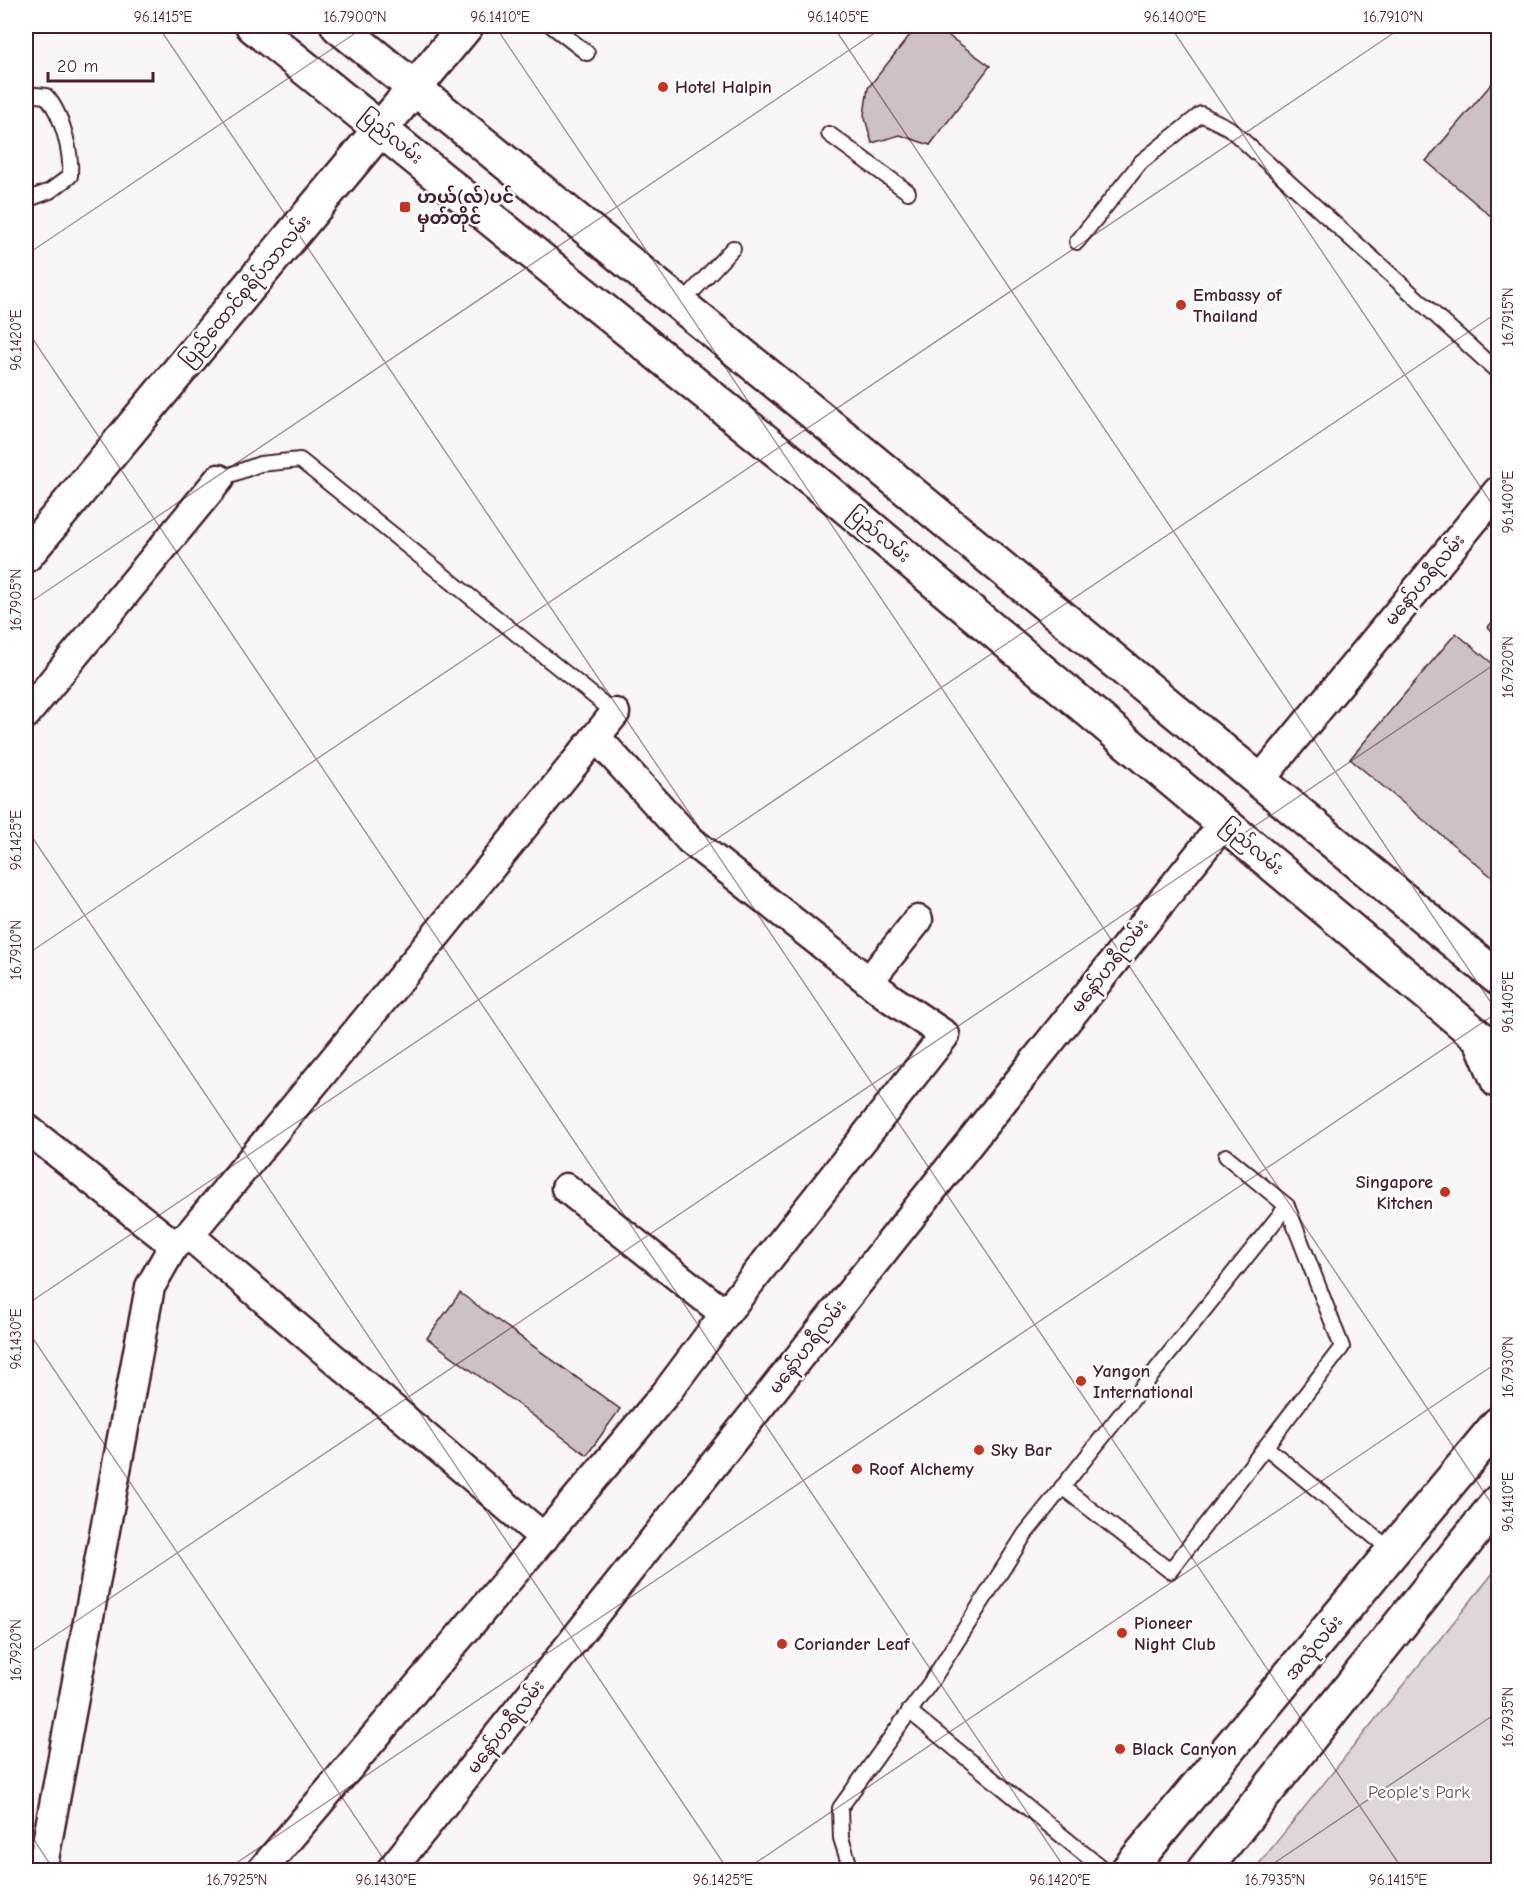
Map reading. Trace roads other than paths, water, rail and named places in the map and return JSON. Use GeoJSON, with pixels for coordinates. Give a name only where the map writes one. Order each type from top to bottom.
{"type":"FeatureCollection","features":[{"type":"Feature","properties":{"kind":"main road","name":"ပြည်လမ်း"},"geometry":{"type":"LineString","coordinates":[[253,26],[828,492],[1489,1045]]}},
{"type":"Feature","properties":{"kind":"main road"},"geometry":{"type":"LineString","coordinates":[[338,26],[681,304],[1498,978]]}},
{"type":"Feature","properties":{"kind":"main road","name":"ပြည်ထောင်စုရိပ်သာလမ်း"},"geometry":{"type":"LineString","coordinates":[[26,555],[416,89],[466,26]]}},
{"type":"Feature","properties":{"kind":"main road"},"geometry":{"type":"LineString","coordinates":[[1489,1045],[1498,1081]]}},
{"type":"Feature","properties":{"kind":"main road","name":"အလုံလမ်း"},"geometry":{"type":"LineString","coordinates":[[1128,1870],[1498,1424]]}},
{"type":"Feature","properties":{"kind":"main road"},"geometry":{"type":"LineString","coordinates":[[1204,1870],[1498,1502]]}},
{"type":"Feature","properties":{"kind":"main road"},"geometry":{"type":"LineString","coordinates":[[1393,1552],[1434,1583]]}},
{"type":"Feature","properties":{"kind":"street"},"geometry":{"type":"LineString","coordinates":[[26,714],[219,479]]}},
{"type":"Feature","properties":{"kind":"street","name":"မနော်ဟရီလမ်း"},"geometry":{"type":"LineString","coordinates":[[1259,781],[1498,491]]}},
{"type":"Feature","properties":{"kind":"street"},"geometry":{"type":"LineString","coordinates":[[42,1870],[150,1287],[181,1240],[442,928],[615,713]]}},
{"type":"Feature","properties":{"kind":"street"},"geometry":{"type":"LineString","coordinates":[[262,1870],[666,1393],[725,1314],[945,1035],[869,981],[690,840],[596,736]]}},
{"type":"Feature","properties":{"kind":"street","name":"မနော်ဟရီလမ်း"},"geometry":{"type":"LineString","coordinates":[[400,1867],[1224,823]]}},
{"type":"Feature","properties":{"kind":"street"},"geometry":{"type":"LineString","coordinates":[[869,981],[918,920]]}},
{"type":"Feature","properties":{"kind":"street"},"geometry":{"type":"LineString","coordinates":[[26,1128],[181,1240],[544,1538]]}},
{"type":"Feature","properties":{"kind":"street"},"geometry":{"type":"LineString","coordinates":[[566,1188],[725,1314]]}},
{"type":"Feature","properties":{"kind":"lane"},"geometry":{"type":"LineString","coordinates":[[552,26],[587,53]]}},
{"type":"Feature","properties":{"kind":"lane"},"geometry":{"type":"LineString","coordinates":[[26,94],[46,96],[55,106],[71,164],[70,176],[50,191],[26,200]]}},
{"type":"Feature","properties":{"kind":"lane"},"geometry":{"type":"LineString","coordinates":[[1077,242],[1141,162],[1201,114],[1229,128],[1498,372]]}},
{"type":"Feature","properties":{"kind":"lane"},"geometry":{"type":"LineString","coordinates":[[829,134],[908,192]]}},
{"type":"Feature","properties":{"kind":"lane"},"geometry":{"type":"LineString","coordinates":[[681,304],[734,248]]}},
{"type":"Feature","properties":{"kind":"lane"},"geometry":{"type":"LineString","coordinates":[[219,479],[260,464],[300,460],[615,713]]}},
{"type":"Feature","properties":{"kind":"lane"},"geometry":{"type":"LineString","coordinates":[[1062,1487],[1170,1571],[1342,1347],[1287,1206],[1226,1156]]}},
{"type":"Feature","properties":{"kind":"lane"},"geometry":{"type":"LineString","coordinates":[[851,1870],[841,1838],[840,1808],[957,1644],[1025,1534],[1287,1206]]}},
{"type":"Feature","properties":{"kind":"lane"},"geometry":{"type":"LineString","coordinates":[[1266,1447],[1393,1552]]}},
{"type":"Feature","properties":{"kind":"lane"},"geometry":{"type":"LineString","coordinates":[[909,1711],[1104,1870]]}},
{"type":"Feature","properties":{"kind":"place","name":"Hotel Halpin"},"geometry":{"type":"Point","coordinates":[663,87]}},
{"type":"Feature","properties":{"kind":"place","name":"ဟယ်(လ်)ပင် မှတ်တိုင်"},"geometry":{"type":"Point","coordinates":[405,207]}},
{"type":"Feature","properties":{"kind":"place","name":"Embassy of Thailand"},"geometry":{"type":"Point","coordinates":[1181,305]}},
{"type":"Feature","properties":{"kind":"place","name":"Singapore Kitchen"},"geometry":{"type":"Point","coordinates":[1445,1192]}},
{"type":"Feature","properties":{"kind":"place","name":"Yangon International"},"geometry":{"type":"Point","coordinates":[1081,1381]}},
{"type":"Feature","properties":{"kind":"place","name":"Sky Bar"},"geometry":{"type":"Point","coordinates":[979,1450]}},
{"type":"Feature","properties":{"kind":"place","name":"Roof Alchemy"},"geometry":{"type":"Point","coordinates":[857,1469]}},
{"type":"Feature","properties":{"kind":"place","name":"Pioneer Night Club"},"geometry":{"type":"Point","coordinates":[1122,1633]}},
{"type":"Feature","properties":{"kind":"place","name":"Coriander Leaf"},"geometry":{"type":"Point","coordinates":[782,1644]}},
{"type":"Feature","properties":{"kind":"place","name":"Black Canyon"},"geometry":{"type":"Point","coordinates":[1120,1749]}},
{"type":"Feature","properties":{"kind":"park label","name":"People's Park"},"geometry":{"type":"Point","coordinates":[1419,1792]}}]}
